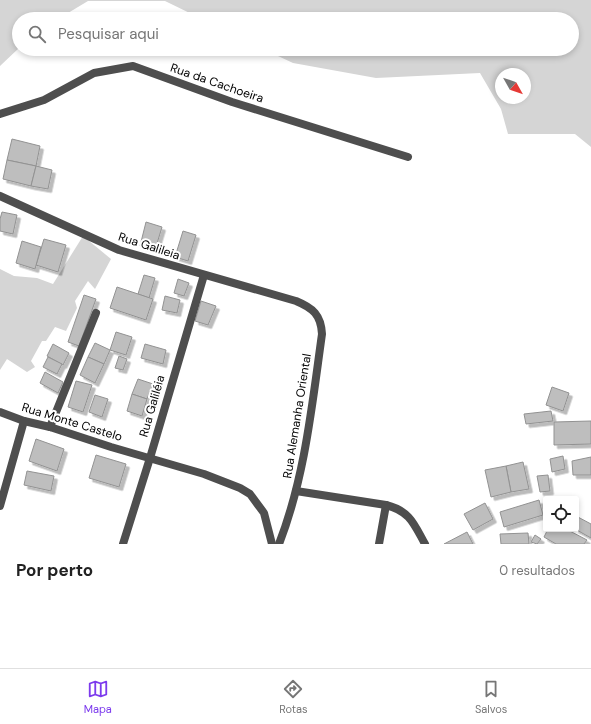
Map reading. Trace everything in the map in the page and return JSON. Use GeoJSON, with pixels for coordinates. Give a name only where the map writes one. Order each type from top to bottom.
{"type":"FeatureCollection","features":[{"type":"Feature","properties":{"kind":"street","name":"Rua da Cachoeira"},"geometry":{"type":"LineString","coordinates":[[0,114],[44,100],[94,73],[133,66],[232,102],[408,157]]}},
{"type":"Feature","properties":{"kind":"street","name":"Rua Galileia"},"geometry":{"type":"LineString","coordinates":[[0,196],[118,250],[296,301]]}},
{"type":"Feature","properties":{"kind":"street","name":"Rua Galiléia"},"geometry":{"type":"LineString","coordinates":[[123,544],[204,275]]}},
{"type":"Feature","properties":{"kind":"street","name":"Rua Alemanha Oriental"},"geometry":{"type":"LineString","coordinates":[[279,544],[296,491],[310,418],[322,334],[321,325],[314,311],[296,301]]}},
{"type":"Feature","properties":{"kind":"street"},"geometry":{"type":"LineString","coordinates":[[50,427],[96,313]]}},
{"type":"Feature","properties":{"kind":"street","name":"Rua Monte Castelo"},"geometry":{"type":"LineString","coordinates":[[0,412],[24,421],[50,427],[204,474],[240,488],[250,494],[264,513],[272,544]]}},
{"type":"Feature","properties":{"kind":"street"},"geometry":{"type":"LineString","coordinates":[[0,506],[24,421]]}},
{"type":"Feature","properties":{"kind":"street"},"geometry":{"type":"LineString","coordinates":[[296,491],[386,505],[402,510],[409,516],[425,544]]}},
{"type":"Feature","properties":{"kind":"street"},"geometry":{"type":"LineString","coordinates":[[379,544],[386,505]]}},
{"type":"Feature","properties":{"kind":"shaded area"},"geometry":{"type":"Polygon","coordinates":[[[0,0],[591,0],[591,147],[575,134],[508,134],[501,109],[498,104],[531,104],[531,68],[495,68],[495,99],[480,73],[376,78],[293,63],[278,56],[579,56],[579,12],[188,12],[165,1],[88,1],[70,12],[12,12],[12,55],[0,66],[0,0]]]}},
{"type":"Feature","properties":{"kind":"shaded area"},"geometry":{"type":"Polygon","coordinates":[[[83,236],[111,259],[95,289],[88,281],[75,301],[77,308],[66,331],[55,327],[46,341],[42,341],[31,361],[35,367],[27,372],[7,359],[0,370],[0,269],[14,276],[37,278],[53,284],[83,236]]]}},
{"type":"Feature","properties":{"kind":"building"},"geometry":{"type":"Polygon","coordinates":[[[12,139],[40,146],[36,166],[7,160],[12,139]]]}},
{"type":"Feature","properties":{"kind":"building"},"geometry":{"type":"Polygon","coordinates":[[[7,160],[36,166],[31,186],[3,179],[7,160]]]}},
{"type":"Feature","properties":{"kind":"building"},"geometry":{"type":"Polygon","coordinates":[[[36,166],[52,170],[48,189],[31,186],[36,166]]]}},
{"type":"Feature","properties":{"kind":"building"},"geometry":{"type":"Polygon","coordinates":[[[2,212],[17,215],[13,234],[0,231],[0,219],[2,212]]]}},
{"type":"Feature","properties":{"kind":"building"},"geometry":{"type":"Polygon","coordinates":[[[146,222],[162,227],[155,250],[140,246],[146,222]]]}},
{"type":"Feature","properties":{"kind":"building"},"geometry":{"type":"Polygon","coordinates":[[[183,231],[196,235],[188,261],[175,257],[183,231]]]}},
{"type":"Feature","properties":{"kind":"building"},"geometry":{"type":"Polygon","coordinates":[[[44,239],[66,245],[58,272],[36,265],[44,239]]]}},
{"type":"Feature","properties":{"kind":"building"},"geometry":{"type":"Polygon","coordinates":[[[22,241],[41,247],[35,269],[16,263],[22,241]]]}},
{"type":"Feature","properties":{"kind":"building"},"geometry":{"type":"Polygon","coordinates":[[[144,275],[155,278],[149,298],[138,294],[144,275]]]}},
{"type":"Feature","properties":{"kind":"building"},"geometry":{"type":"Polygon","coordinates":[[[178,279],[189,283],[184,296],[174,293],[178,279]]]}},
{"type":"Feature","properties":{"kind":"building"},"geometry":{"type":"Polygon","coordinates":[[[117,287],[153,299],[146,320],[110,308],[117,287]]]}},
{"type":"Feature","properties":{"kind":"building"},"geometry":{"type":"Polygon","coordinates":[[[84,295],[96,299],[79,346],[68,342],[84,295]]]}},
{"type":"Feature","properties":{"kind":"building"},"geometry":{"type":"Polygon","coordinates":[[[165,296],[180,300],[177,313],[162,310],[165,296]]]}},
{"type":"Feature","properties":{"kind":"building"},"geometry":{"type":"Polygon","coordinates":[[[201,301],[216,306],[208,325],[195,321],[201,301]]]}},
{"type":"Feature","properties":{"kind":"building"},"geometry":{"type":"Polygon","coordinates":[[[116,332],[132,337],[126,355],[110,350],[116,332]]]}},
{"type":"Feature","properties":{"kind":"building"},"geometry":{"type":"Polygon","coordinates":[[[95,343],[110,350],[104,364],[88,357],[95,343]]]}},
{"type":"Feature","properties":{"kind":"building"},"geometry":{"type":"Polygon","coordinates":[[[53,344],[69,353],[63,365],[47,356],[53,344]]]}},
{"type":"Feature","properties":{"kind":"building"},"geometry":{"type":"Polygon","coordinates":[[[145,344],[166,350],[163,364],[141,358],[145,344]]]}},
{"type":"Feature","properties":{"kind":"building"},"geometry":{"type":"Polygon","coordinates":[[[119,356],[127,359],[123,370],[115,368],[119,356]]]}},
{"type":"Feature","properties":{"kind":"building"},"geometry":{"type":"Polygon","coordinates":[[[48,357],[62,364],[57,374],[43,367],[48,357]]]}},
{"type":"Feature","properties":{"kind":"building"},"geometry":{"type":"Polygon","coordinates":[[[88,357],[104,364],[95,383],[80,375],[88,357]]]}},
{"type":"Feature","properties":{"kind":"building"},"geometry":{"type":"Polygon","coordinates":[[[45,372],[63,382],[58,393],[40,383],[45,372]]]}},
{"type":"Feature","properties":{"kind":"building"},"geometry":{"type":"Polygon","coordinates":[[[138,379],[153,384],[147,399],[132,394],[138,379]]]}},
{"type":"Feature","properties":{"kind":"building"},"geometry":{"type":"Polygon","coordinates":[[[76,381],[92,385],[83,412],[68,407],[76,381]]]}},
{"type":"Feature","properties":{"kind":"building"},"geometry":{"type":"Polygon","coordinates":[[[552,387],[569,393],[563,411],[546,405],[552,387]]]}},
{"type":"Feature","properties":{"kind":"building"},"geometry":{"type":"Polygon","coordinates":[[[132,394],[147,399],[142,416],[127,411],[132,394]]]}},
{"type":"Feature","properties":{"kind":"building"},"geometry":{"type":"Polygon","coordinates":[[[95,395],[108,399],[102,417],[89,412],[95,395]]]}},
{"type":"Feature","properties":{"kind":"building"},"geometry":{"type":"Polygon","coordinates":[[[551,411],[553,421],[526,424],[524,414],[551,411]]]}},
{"type":"Feature","properties":{"kind":"building"},"geometry":{"type":"Polygon","coordinates":[[[591,421],[591,444],[554,445],[554,422],[591,421]]]}},
{"type":"Feature","properties":{"kind":"building"},"geometry":{"type":"Polygon","coordinates":[[[36,439],[64,449],[57,471],[29,461],[36,439]]]}},
{"type":"Feature","properties":{"kind":"building"},"geometry":{"type":"Polygon","coordinates":[[[96,455],[126,464],[119,487],[89,478],[96,455]]]}},
{"type":"Feature","properties":{"kind":"building"},"geometry":{"type":"Polygon","coordinates":[[[563,456],[565,469],[552,472],[550,459],[563,456]]]}},
{"type":"Feature","properties":{"kind":"building"},"geometry":{"type":"Polygon","coordinates":[[[591,457],[591,475],[573,475],[572,461],[591,457]]]}},
{"type":"Feature","properties":{"kind":"building"},"geometry":{"type":"Polygon","coordinates":[[[523,462],[529,489],[511,492],[506,466],[523,462]]]}},
{"type":"Feature","properties":{"kind":"building"},"geometry":{"type":"Polygon","coordinates":[[[506,466],[511,492],[491,497],[485,470],[506,466]]]}},
{"type":"Feature","properties":{"kind":"building"},"geometry":{"type":"Polygon","coordinates":[[[27,471],[54,476],[51,491],[24,485],[27,471]]]}},
{"type":"Feature","properties":{"kind":"building"},"geometry":{"type":"Polygon","coordinates":[[[548,475],[550,491],[540,492],[537,476],[548,475]]]}},
{"type":"Feature","properties":{"kind":"building"},"geometry":{"type":"Polygon","coordinates":[[[539,500],[543,515],[504,527],[500,512],[539,500]]]}},
{"type":"Feature","properties":{"kind":"building"},"geometry":{"type":"Polygon","coordinates":[[[485,503],[493,519],[473,530],[464,514],[485,503]]]}},
{"type":"Feature","properties":{"kind":"building"},"geometry":{"type":"Polygon","coordinates":[[[579,518],[591,524],[591,538],[579,531],[579,518]]]}},
{"type":"Feature","properties":{"kind":"building"},"geometry":{"type":"Polygon","coordinates":[[[467,532],[473,544],[444,544],[467,532]]]}},
{"type":"Feature","properties":{"kind":"building"},"geometry":{"type":"Polygon","coordinates":[[[546,532],[572,532],[587,540],[584,544],[556,544],[544,537],[546,532]]]}},
{"type":"Feature","properties":{"kind":"building"},"geometry":{"type":"Polygon","coordinates":[[[528,533],[529,544],[501,544],[500,534],[528,533]]]}},
{"type":"Feature","properties":{"kind":"building"},"geometry":{"type":"Polygon","coordinates":[[[535,535],[541,539],[537,544],[531,542],[535,535]]]}}]}
